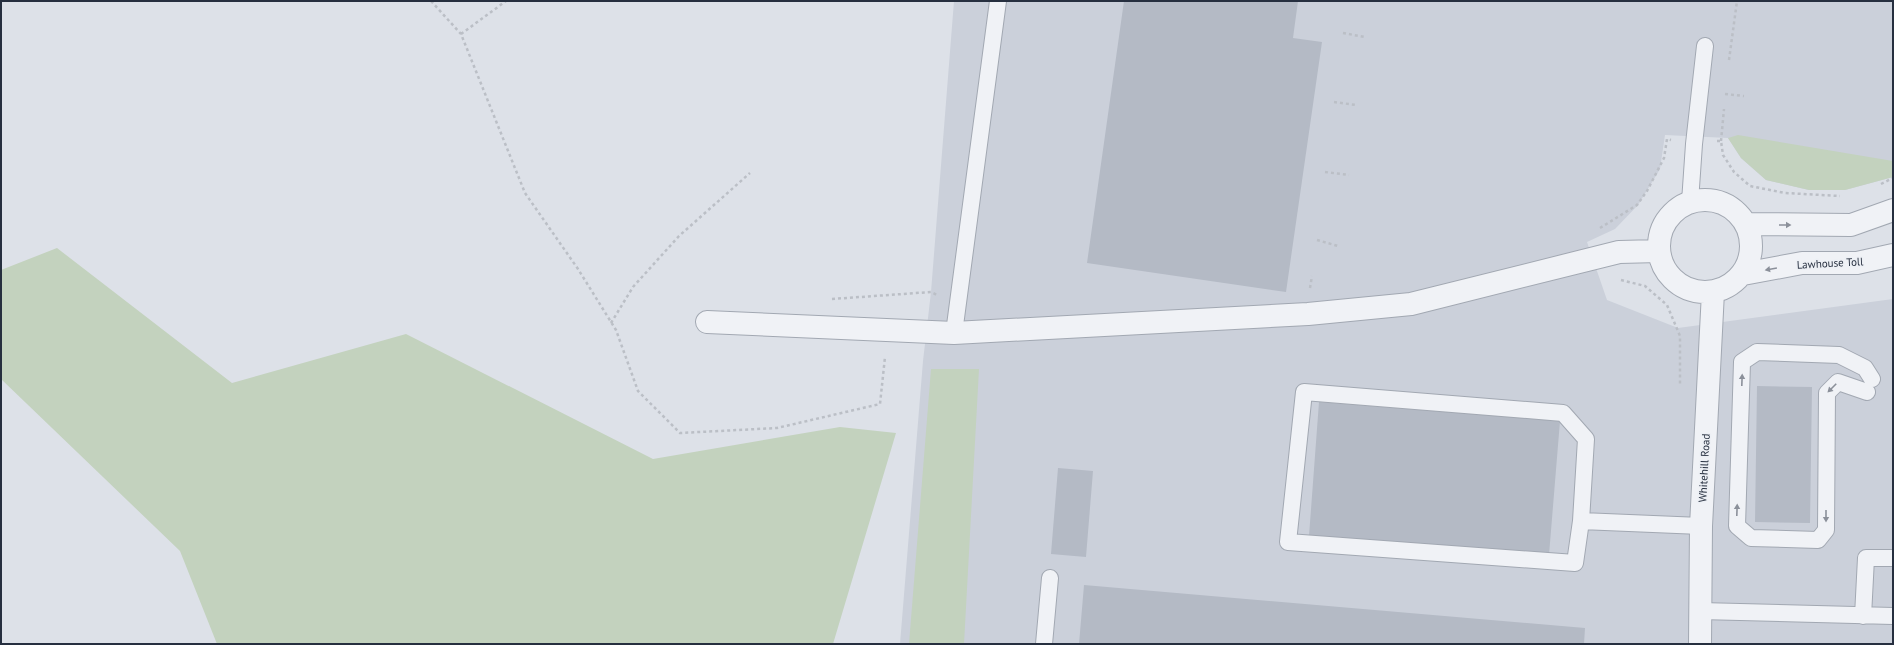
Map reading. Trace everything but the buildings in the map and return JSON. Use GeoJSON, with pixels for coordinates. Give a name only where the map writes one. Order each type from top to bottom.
{"type":"FeatureCollection","features":[{"type":"Feature","properties":{"kind":"street","name":"Lawhouse Toll"},"geometry":{"type":"LineString","coordinates":[[1703,200],[1716,201],[1728,206],[1739,214],[1746,224],[1751,237],[1752,250],[1749,262],[1743,274],[1735,283],[1724,289],[1712,292],[1698,292],[1683,288],[1671,278],[1663,266],[1659,251],[1659,239],[1663,227],[1670,216],[1679,208],[1690,202],[1703,200]]}},
{"type":"Feature","properties":{"kind":"street"},"geometry":{"type":"LineString","coordinates":[[1746,224],[1851,225],[1893,210]]}},
{"type":"Feature","properties":{"kind":"street"},"geometry":{"type":"LineString","coordinates":[[707,322],[954,333],[1290,316],[1411,304],[1619,252],[1659,251]]}},
{"type":"Feature","properties":{"kind":"street","name":"Lawhouse Toll"},"geometry":{"type":"LineString","coordinates":[[1743,274],[1802,263],[1857,263],[1893,255]]}},
{"type":"Feature","properties":{"kind":"street","name":"Whitehill Road"},"geometry":{"type":"LineString","coordinates":[[1700,644],[1701,526],[1712,292]]}},
{"type":"Feature","properties":{"kind":"lane"},"geometry":{"type":"LineString","coordinates":[[954,333],[998,1]]}},
{"type":"Feature","properties":{"kind":"lane"},"geometry":{"type":"LineString","coordinates":[[1690,202],[1694,144],[1706,46]]}},
{"type":"Feature","properties":{"kind":"lane"},"geometry":{"type":"LineString","coordinates":[[1757,352],[1839,355],[1865,368],[1869,386],[1838,382],[1827,393],[1826,530],[1818,540],[1751,538],[1737,526],[1742,362],[1757,352]]}},
{"type":"Feature","properties":{"kind":"lane"},"geometry":{"type":"LineString","coordinates":[[1304,392],[1563,413],[1586,440],[1581,521],[1575,563],[1288,542],[1304,392]]}},
{"type":"Feature","properties":{"kind":"lane"},"geometry":{"type":"LineString","coordinates":[[1581,521],[1701,526]]}},
{"type":"Feature","properties":{"kind":"lane"},"geometry":{"type":"LineString","coordinates":[[1863,616],[1866,558],[1893,558]]}},
{"type":"Feature","properties":{"kind":"lane"},"geometry":{"type":"LineString","coordinates":[[1044,644],[1050,578]]}},
{"type":"Feature","properties":{"kind":"lane"},"geometry":{"type":"LineString","coordinates":[[1700,611],[1893,616]]}},
{"type":"Feature","properties":{"kind":"path"},"geometry":{"type":"LineString","coordinates":[[431,1],[461,34],[525,193],[578,269],[616,330],[638,391],[680,434],[777,428],[880,404],[887,330]]}},
{"type":"Feature","properties":{"kind":"path"},"geometry":{"type":"LineString","coordinates":[[461,34],[506,1]]}},
{"type":"Feature","properties":{"kind":"path"},"geometry":{"type":"LineString","coordinates":[[1729,63],[1737,1]]}},
{"type":"Feature","properties":{"kind":"path"},"geometry":{"type":"LineString","coordinates":[[1343,33],[1365,37]]}},
{"type":"Feature","properties":{"kind":"path"},"geometry":{"type":"LineString","coordinates":[[1726,86],[1721,141],[1723,155],[1734,172],[1750,186],[1785,193],[1847,197]]}},
{"type":"Feature","properties":{"kind":"path"},"geometry":{"type":"LineString","coordinates":[[1725,94],[1744,96]]}},
{"type":"Feature","properties":{"kind":"path"},"geometry":{"type":"LineString","coordinates":[[1334,102],[1356,105]]}},
{"type":"Feature","properties":{"kind":"path"},"geometry":{"type":"LineString","coordinates":[[1592,230],[1600,228],[1637,205],[1647,191],[1664,158],[1667,139],[1694,144],[1721,141]]}},
{"type":"Feature","properties":{"kind":"path"},"geometry":{"type":"LineString","coordinates":[[1325,172],[1350,175]]}},
{"type":"Feature","properties":{"kind":"path"},"geometry":{"type":"LineString","coordinates":[[611,323],[633,287],[679,236],[750,174]]}},
{"type":"Feature","properties":{"kind":"path"},"geometry":{"type":"LineString","coordinates":[[1880,185],[1893,178]]}},
{"type":"Feature","properties":{"kind":"path"},"geometry":{"type":"LineString","coordinates":[[1317,240],[1338,246]]}},
{"type":"Feature","properties":{"kind":"path"},"geometry":{"type":"LineString","coordinates":[[1620,280],[1645,286],[1667,305],[1680,336],[1680,392]]}},
{"type":"Feature","properties":{"kind":"path"},"geometry":{"type":"LineString","coordinates":[[831,299],[931,292],[958,304]]}},
{"type":"Feature","properties":{"kind":"shaded area"},"geometry":{"type":"Polygon","coordinates":[[[954,1],[1893,1],[1893,177],[1845,190],[1809,190],[1766,180],[1741,158],[1728,138],[1665,135],[1660,169],[1638,205],[1615,229],[1587,242],[1607,300],[1678,328],[1893,299],[1893,644],[900,644],[923,361],[931,292],[954,1]]]}},
{"type":"Feature","properties":{"kind":"green space"},"geometry":{"type":"Polygon","coordinates":[[[1738,135],[1893,161],[1893,177],[1845,190],[1809,190],[1766,180],[1741,158],[1728,138],[1738,135]]]}},
{"type":"Feature","properties":{"kind":"green space"},"geometry":{"type":"Polygon","coordinates":[[[57,248],[232,383],[406,334],[653,459],[840,427],[896,433],[833,644],[217,644],[180,551],[1,379],[1,270],[57,248]]]}},
{"type":"Feature","properties":{"kind":"green space"},"geometry":{"type":"Polygon","coordinates":[[[931,369],[979,369],[964,644],[909,644],[931,369]]]}}]}
